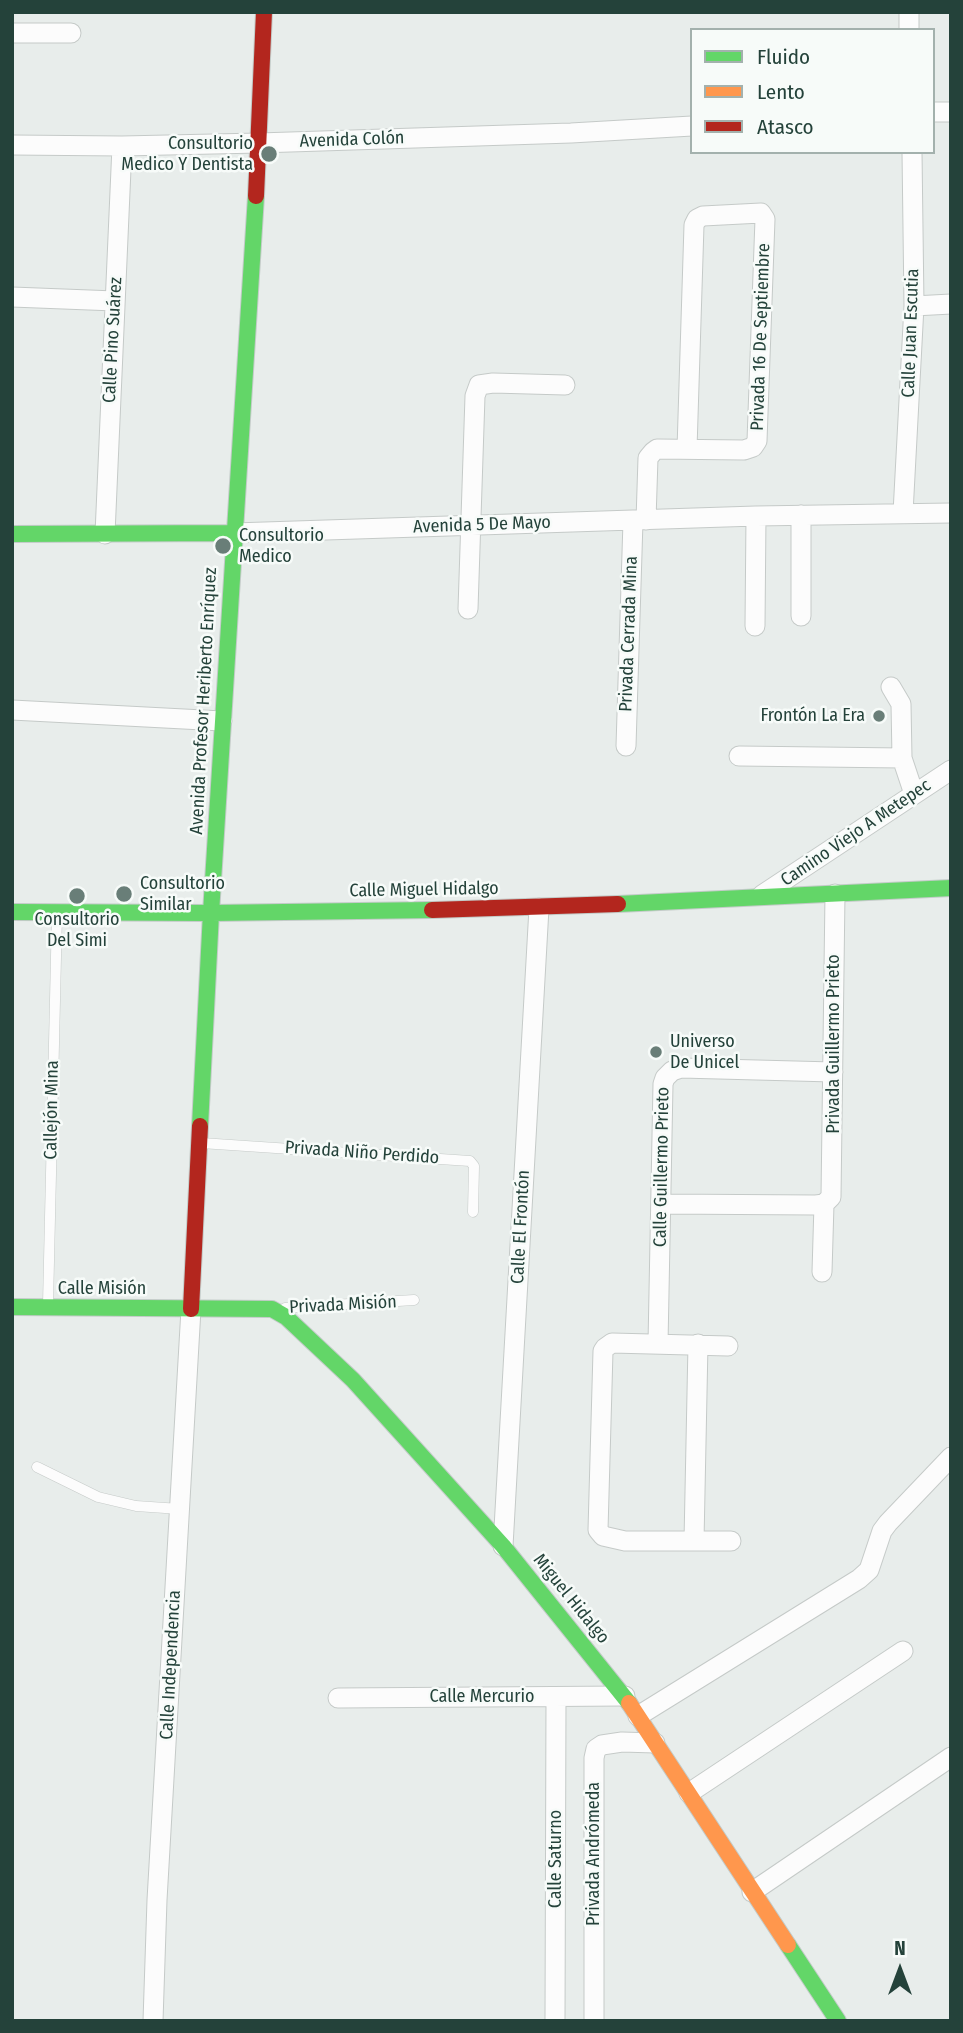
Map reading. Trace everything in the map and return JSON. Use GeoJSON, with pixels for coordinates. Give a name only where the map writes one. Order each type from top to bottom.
{"type":"FeatureCollection","features":[{"type":"Feature","properties":{"kind":"main road","name":"Avenida Profesor Heriberto Enríquez"},"geometry":{"type":"LineString","coordinates":[[191,1309],[222,721],[259,143],[264,12]]}},
{"type":"Feature","properties":{"kind":"main road","name":"Avenida 5 De Mayo"},"geometry":{"type":"LineString","coordinates":[[12,534],[234,533]]}},
{"type":"Feature","properties":{"kind":"main road","name":"Calle Miguel Hidalgo"},"geometry":{"type":"LineString","coordinates":[[12,912],[211,913],[539,908],[951,888]]}},
{"type":"Feature","properties":{"kind":"main road","name":"Calle Misión"},"geometry":{"type":"LineString","coordinates":[[12,1307],[191,1309]]}},
{"type":"Feature","properties":{"kind":"main road"},"geometry":{"type":"LineString","coordinates":[[191,1309],[272,1309]]}},
{"type":"Feature","properties":{"kind":"main road","name":"Miguel Hidalgo"},"geometry":{"type":"LineString","coordinates":[[272,1309],[286,1317],[352,1380],[503,1546],[625,1696],[838,2021]]}},
{"type":"Feature","properties":{"kind":"street"},"geometry":{"type":"LineString","coordinates":[[12,33],[71,33]]}},
{"type":"Feature","properties":{"kind":"street","name":"Avenida Colón"},"geometry":{"type":"LineString","coordinates":[[12,145],[259,143],[690,126]]}},
{"type":"Feature","properties":{"kind":"street","name":"Calle Pino Suárez"},"geometry":{"type":"LineString","coordinates":[[104,534],[122,146]]}},
{"type":"Feature","properties":{"kind":"street","name":"Calle Juan Escutia"},"geometry":{"type":"LineString","coordinates":[[903,513],[914,306],[912,154]]}},
{"type":"Feature","properties":{"kind":"street","name":"Privada 16 De Septiembre"},"geometry":{"type":"LineString","coordinates":[[640,521],[650,454],[657,449],[744,450],[753,447],[757,440],[765,219],[761,213],[703,216],[697,219],[694,225],[687,449]]}},
{"type":"Feature","properties":{"kind":"street"},"geometry":{"type":"LineString","coordinates":[[12,297],[115,301]]}},
{"type":"Feature","properties":{"kind":"street"},"geometry":{"type":"LineString","coordinates":[[914,306],[951,304]]}},
{"type":"Feature","properties":{"kind":"street"},"geometry":{"type":"LineString","coordinates":[[468,609],[475,396],[480,385],[493,383],[565,385]]}},
{"type":"Feature","properties":{"kind":"street","name":"Avenida 5 De Mayo"},"geometry":{"type":"LineString","coordinates":[[234,533],[756,516],[951,513]]}},
{"type":"Feature","properties":{"kind":"street"},"geometry":{"type":"LineString","coordinates":[[801,515],[801,616]]}},
{"type":"Feature","properties":{"kind":"street"},"geometry":{"type":"LineString","coordinates":[[755,626],[756,516]]}},
{"type":"Feature","properties":{"kind":"street","name":"Privada Cerrada Mina"},"geometry":{"type":"LineString","coordinates":[[626,746],[640,521]]}},
{"type":"Feature","properties":{"kind":"street"},"geometry":{"type":"LineString","coordinates":[[891,687],[900,701],[902,758],[914,794]]}},
{"type":"Feature","properties":{"kind":"street"},"geometry":{"type":"LineString","coordinates":[[12,710],[222,721]]}},
{"type":"Feature","properties":{"kind":"street"},"geometry":{"type":"LineString","coordinates":[[739,756],[902,758]]}},
{"type":"Feature","properties":{"kind":"street","name":"Camino Viejo A Metepec"},"geometry":{"type":"LineString","coordinates":[[761,896],[951,770]]}},
{"type":"Feature","properties":{"kind":"street","name":"Privada Guillermo Prieto"},"geometry":{"type":"LineString","coordinates":[[822,1272],[828,1198],[835,894]]}},
{"type":"Feature","properties":{"kind":"street","name":"Calle El Frontón"},"geometry":{"type":"LineString","coordinates":[[503,1546],[539,908]]}},
{"type":"Feature","properties":{"kind":"street","name":"Calle Guillermo Prieto"},"geometry":{"type":"LineString","coordinates":[[658,1344],[663,1084],[671,1071],[832,1072]]}},
{"type":"Feature","properties":{"kind":"street"},"geometry":{"type":"LineString","coordinates":[[662,1203],[828,1198]]}},
{"type":"Feature","properties":{"kind":"street","name":"Calle Independencia"},"geometry":{"type":"LineString","coordinates":[[153,2021],[157,1900],[191,1309]]}},
{"type":"Feature","properties":{"kind":"street"},"geometry":{"type":"LineString","coordinates":[[728,1346],[612,1343],[603,1351],[598,1530],[603,1536],[625,1541],[731,1541]]}},
{"type":"Feature","properties":{"kind":"street"},"geometry":{"type":"LineString","coordinates":[[694,1541],[698,1344]]}},
{"type":"Feature","properties":{"kind":"street"},"geometry":{"type":"LineString","coordinates":[[638,1716],[859,1579],[869,1570],[882,1531],[888,1523],[951,1457]]}},
{"type":"Feature","properties":{"kind":"street"},"geometry":{"type":"LineString","coordinates":[[689,1793],[903,1651]]}},
{"type":"Feature","properties":{"kind":"street","name":"Calle Mercurio"},"geometry":{"type":"LineString","coordinates":[[338,1698],[625,1696]]}},
{"type":"Feature","properties":{"kind":"street","name":"Calle Saturno"},"geometry":{"type":"LineString","coordinates":[[555,2021],[556,1697]]}},
{"type":"Feature","properties":{"kind":"street","name":"Privada Andrómeda"},"geometry":{"type":"LineString","coordinates":[[594,2021],[594,1758],[596,1749],[602,1745],[622,1742],[655,1743]]}},
{"type":"Feature","properties":{"kind":"street"},"geometry":{"type":"LineString","coordinates":[[752,1892],[951,1757]]}},
{"type":"Feature","properties":{"kind":"lane","name":"Callejón Mina"},"geometry":{"type":"LineString","coordinates":[[48,1308],[57,912]]}},
{"type":"Feature","properties":{"kind":"lane","name":"Privada Niño Perdido"},"geometry":{"type":"LineString","coordinates":[[201,1143],[470,1161],[475,1170],[473,1213]]}},
{"type":"Feature","properties":{"kind":"lane","name":"Privada Misión"},"geometry":{"type":"LineString","coordinates":[[272,1309],[414,1300]]}},
{"type":"Feature","properties":{"kind":"lane"},"geometry":{"type":"LineString","coordinates":[[37,1467],[99,1497],[136,1506],[180,1509]]}},
{"type":"Feature","properties":{"kind":"traffic: fast"},"geometry":{"type":"LineString","coordinates":[[200,1126],[256,196]]}},
{"type":"Feature","properties":{"kind":"traffic: fast"},"geometry":{"type":"LineString","coordinates":[[12,534],[234,533]]}},
{"type":"Feature","properties":{"kind":"traffic: fast"},"geometry":{"type":"LineString","coordinates":[[618,904],[951,888]]}},
{"type":"Feature","properties":{"kind":"traffic: fast"},"geometry":{"type":"LineString","coordinates":[[12,912],[432,910]]}},
{"type":"Feature","properties":{"kind":"traffic: fast"},"geometry":{"type":"LineString","coordinates":[[12,1307],[272,1309],[286,1317],[353,1380],[503,1546],[629,1703]]}},
{"type":"Feature","properties":{"kind":"traffic: fast"},"geometry":{"type":"LineString","coordinates":[[788,1945],[838,2021]]}},
{"type":"Feature","properties":{"kind":"traffic: slow"},"geometry":{"type":"LineString","coordinates":[[629,1703],[788,1945]]}},
{"type":"Feature","properties":{"kind":"traffic: jam"},"geometry":{"type":"LineString","coordinates":[[256,196],[264,12]]}},
{"type":"Feature","properties":{"kind":"traffic: jam"},"geometry":{"type":"LineString","coordinates":[[432,910],[618,904]]}},
{"type":"Feature","properties":{"kind":"traffic: jam"},"geometry":{"type":"LineString","coordinates":[[191,1309],[200,1126]]}},
{"type":"Feature","properties":{"kind":"place","name":"Consultorio Medico Y Dentista"},"geometry":{"type":"Point","coordinates":[269,154]}},
{"type":"Feature","properties":{"kind":"place","name":"Consultorio Medico"},"geometry":{"type":"Point","coordinates":[223,546]}},
{"type":"Feature","properties":{"kind":"place","name":"Frontón La Era"},"geometry":{"type":"Point","coordinates":[879,716]}},
{"type":"Feature","properties":{"kind":"place","name":"Consultorio Similar"},"geometry":{"type":"Point","coordinates":[124,894]}},
{"type":"Feature","properties":{"kind":"place","name":"Consultorio Del Simi"},"geometry":{"type":"Point","coordinates":[77,896]}},
{"type":"Feature","properties":{"kind":"place","name":"Universo De Unicel"},"geometry":{"type":"Point","coordinates":[656,1052]}}]}
